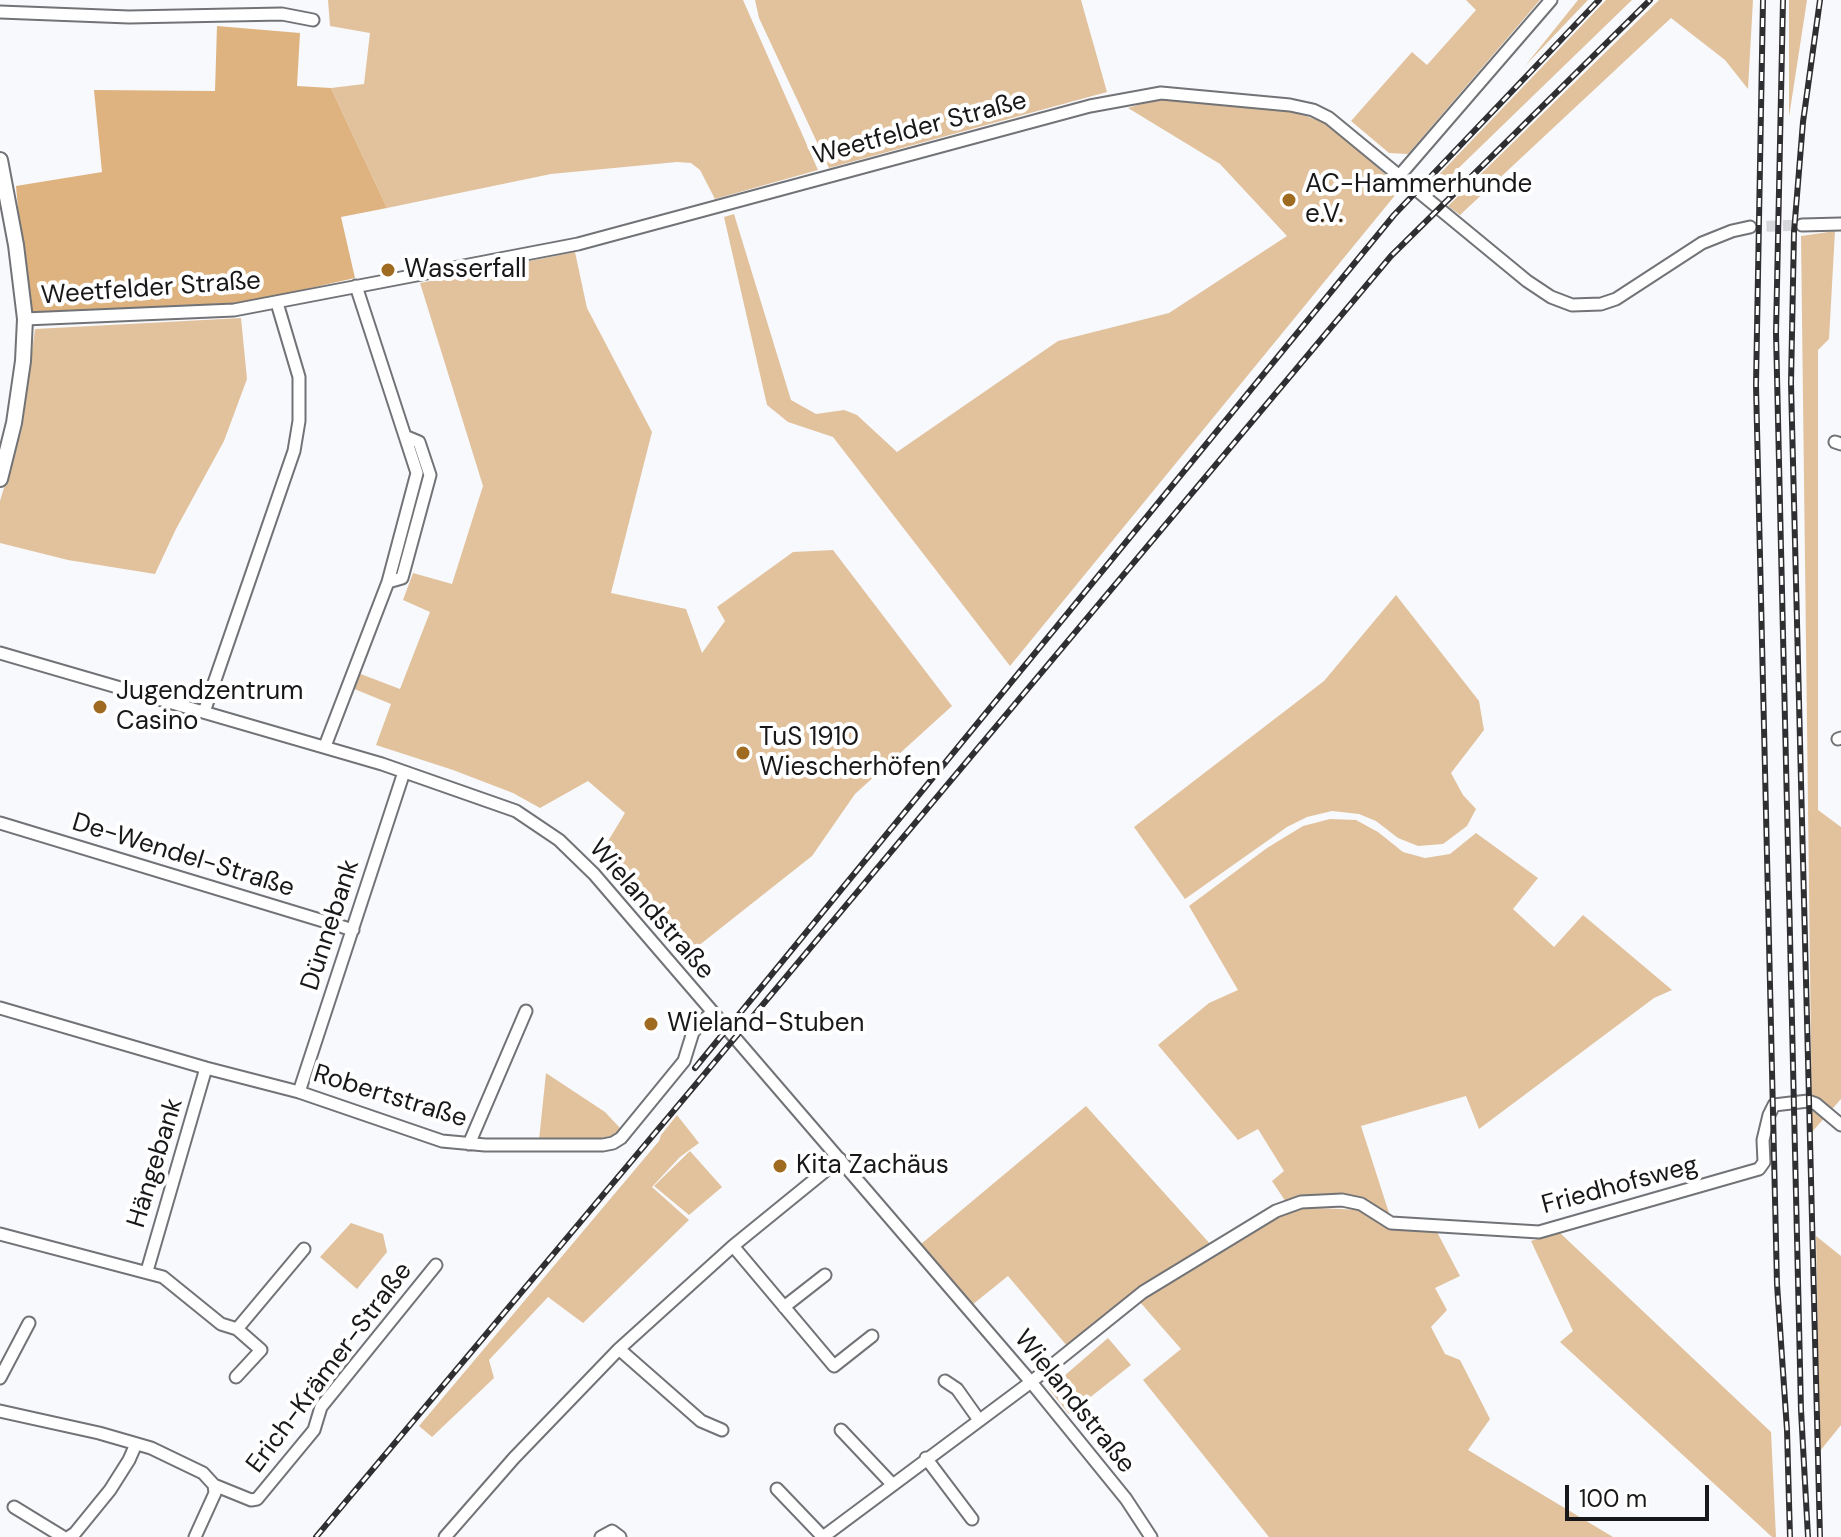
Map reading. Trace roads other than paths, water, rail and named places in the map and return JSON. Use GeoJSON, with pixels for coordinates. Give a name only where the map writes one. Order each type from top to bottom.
{"type":"FeatureCollection","features":[{"type":"Feature","properties":{"kind":"main road"},"geometry":{"type":"LineString","coordinates":[[0,160],[16,245],[25,319],[23,361],[14,423],[0,479]]}},
{"type":"Feature","properties":{"kind":"street"},"geometry":{"type":"LineString","coordinates":[[1400,175],[1551,0]]}},
{"type":"Feature","properties":{"kind":"street"},"geometry":{"type":"LineString","coordinates":[[0,12],[129,17],[282,14],[313,20]]}},
{"type":"Feature","properties":{"kind":"street","name":"Weetfelder Straße"},"geometry":{"type":"LineString","coordinates":[[25,319],[234,310],[578,244],[1090,106],[1161,93],[1290,105],[1313,110],[1349,132],[1541,291],[1572,305],[1601,304],[1616,299],[1702,243],[1750,227]]}},
{"type":"Feature","properties":{"kind":"street"},"geometry":{"type":"LineString","coordinates":[[1802,225],[1841,224]]}},
{"type":"Feature","properties":{"kind":"street"},"geometry":{"type":"LineString","coordinates":[[325,746],[410,528],[415,507],[417,473],[356,286]]}},
{"type":"Feature","properties":{"kind":"street"},"geometry":{"type":"LineString","coordinates":[[204,712],[291,459],[299,421],[299,377],[277,303]]}},
{"type":"Feature","properties":{"kind":"street","name":"Wielandstraße"},"geometry":{"type":"LineString","coordinates":[[0,653],[325,746],[404,772],[516,811],[559,840],[583,863],[1031,1382],[1126,1499],[1151,1537]]}},
{"type":"Feature","properties":{"kind":"street","name":"Dünnebank"},"geometry":{"type":"LineString","coordinates":[[299,1092],[404,772]]}},
{"type":"Feature","properties":{"kind":"street","name":"De-Wendel-Straße"},"geometry":{"type":"LineString","coordinates":[[0,823],[353,930]]}},
{"type":"Feature","properties":{"kind":"street","name":"Robertstraße"},"geometry":{"type":"LineString","coordinates":[[0,1008],[299,1092],[424,1135],[469,1144],[603,1145],[621,1138],[684,1061],[693,1032],[711,1013]]}},
{"type":"Feature","properties":{"kind":"street"},"geometry":{"type":"LineString","coordinates":[[469,1144],[526,1011]]}},
{"type":"Feature","properties":{"kind":"street","name":"Hängebank"},"geometry":{"type":"LineString","coordinates":[[147,1271],[206,1068]]}},
{"type":"Feature","properties":{"kind":"street","name":"Friedhofsweg"},"geometry":{"type":"LineString","coordinates":[[1031,1382],[1143,1292],[1276,1211],[1301,1202],[1342,1200],[1361,1204],[1391,1223],[1539,1232],[1759,1169],[1764,1162],[1763,1140],[1774,1105],[1808,1101],[1839,1123]]}},
{"type":"Feature","properties":{"kind":"street"},"geometry":{"type":"LineString","coordinates":[[445,1537],[514,1458],[619,1349],[733,1246],[840,1159]]}},
{"type":"Feature","properties":{"kind":"street"},"geometry":{"type":"LineString","coordinates":[[0,1234],[163,1277],[221,1324],[237,1329],[261,1350],[236,1377]]}},
{"type":"Feature","properties":{"kind":"street"},"geometry":{"type":"LineString","coordinates":[[733,1246],[834,1366],[872,1336]]}},
{"type":"Feature","properties":{"kind":"street"},"geometry":{"type":"LineString","coordinates":[[237,1329],[304,1249]]}},
{"type":"Feature","properties":{"kind":"street","name":"Erich-Krämer-Straße"},"geometry":{"type":"LineString","coordinates":[[214,1485],[251,1500],[257,1499],[314,1430],[321,1407],[436,1265]]}},
{"type":"Feature","properties":{"kind":"street"},"geometry":{"type":"LineString","coordinates":[[784,1307],[825,1275]]}},
{"type":"Feature","properties":{"kind":"street"},"geometry":{"type":"LineString","coordinates":[[0,1378],[29,1323]]}},
{"type":"Feature","properties":{"kind":"street"},"geometry":{"type":"LineString","coordinates":[[619,1349],[701,1421],[722,1430]]}},
{"type":"Feature","properties":{"kind":"street"},"geometry":{"type":"LineString","coordinates":[[945,1381],[957,1389],[979,1420]]}},
{"type":"Feature","properties":{"kind":"street"},"geometry":{"type":"LineString","coordinates":[[777,1489],[823,1537],[1031,1382]]}},
{"type":"Feature","properties":{"kind":"street"},"geometry":{"type":"LineString","coordinates":[[0,1411],[151,1448],[203,1473],[214,1485],[212,1502],[195,1537]]}},
{"type":"Feature","properties":{"kind":"street"},"geometry":{"type":"LineString","coordinates":[[841,1430],[892,1484]]}},
{"type":"Feature","properties":{"kind":"street"},"geometry":{"type":"LineString","coordinates":[[69,1537],[110,1490],[136,1444]]}},
{"type":"Feature","properties":{"kind":"street"},"geometry":{"type":"LineString","coordinates":[[926,1458],[972,1519]]}},
{"type":"Feature","properties":{"kind":"street"},"geometry":{"type":"LineString","coordinates":[[14,1507],[63,1537]]}},
{"type":"Feature","properties":{"kind":"street"},"geometry":{"type":"LineString","coordinates":[[836,1526],[845,1537]]}},
{"type":"Feature","properties":{"kind":"street"},"geometry":{"type":"LineString","coordinates":[[601,1537],[612,1531],[620,1537]]}},
{"type":"Feature","properties":{"kind":"tunnel"},"geometry":{"type":"LineString","coordinates":[[1750,227],[1802,225]]}},
{"type":"Feature","properties":{"kind":"railway"},"geometry":{"type":"LineString","coordinates":[[695,1068],[1394,215],[1599,0]]}},
{"type":"Feature","properties":{"kind":"railway"},"geometry":{"type":"LineString","coordinates":[[316,1537],[1391,256],[1650,0]]}},
{"type":"Feature","properties":{"kind":"railway"},"geometry":{"type":"LineString","coordinates":[[1763,0],[1756,385],[1777,1284],[1787,1430],[1790,1537]]}},
{"type":"Feature","properties":{"kind":"railway"},"geometry":{"type":"LineString","coordinates":[[1783,0],[1776,333],[1801,1410],[1808,1537]]}},
{"type":"Feature","properties":{"kind":"railway"},"geometry":{"type":"LineString","coordinates":[[1820,0],[1803,122],[1794,232],[1791,383],[1820,1537]]}},
{"type":"Feature","properties":{"kind":"place","name":"AC-Hammerhunde e.V."},"geometry":{"type":"Point","coordinates":[1289,200]}},
{"type":"Feature","properties":{"kind":"place","name":"Wasserfall"},"geometry":{"type":"Point","coordinates":[388,270]}},
{"type":"Feature","properties":{"kind":"place","name":"Jugendzentrum Casino"},"geometry":{"type":"Point","coordinates":[100,707]}},
{"type":"Feature","properties":{"kind":"place","name":"TuS 1910 Wiescherhöfen"},"geometry":{"type":"Point","coordinates":[743,753]}},
{"type":"Feature","properties":{"kind":"place","name":"Wieland-Stuben"},"geometry":{"type":"Point","coordinates":[651,1024]}},
{"type":"Feature","properties":{"kind":"place","name":"Kita Zachäus"},"geometry":{"type":"Point","coordinates":[780,1166]}}]}
